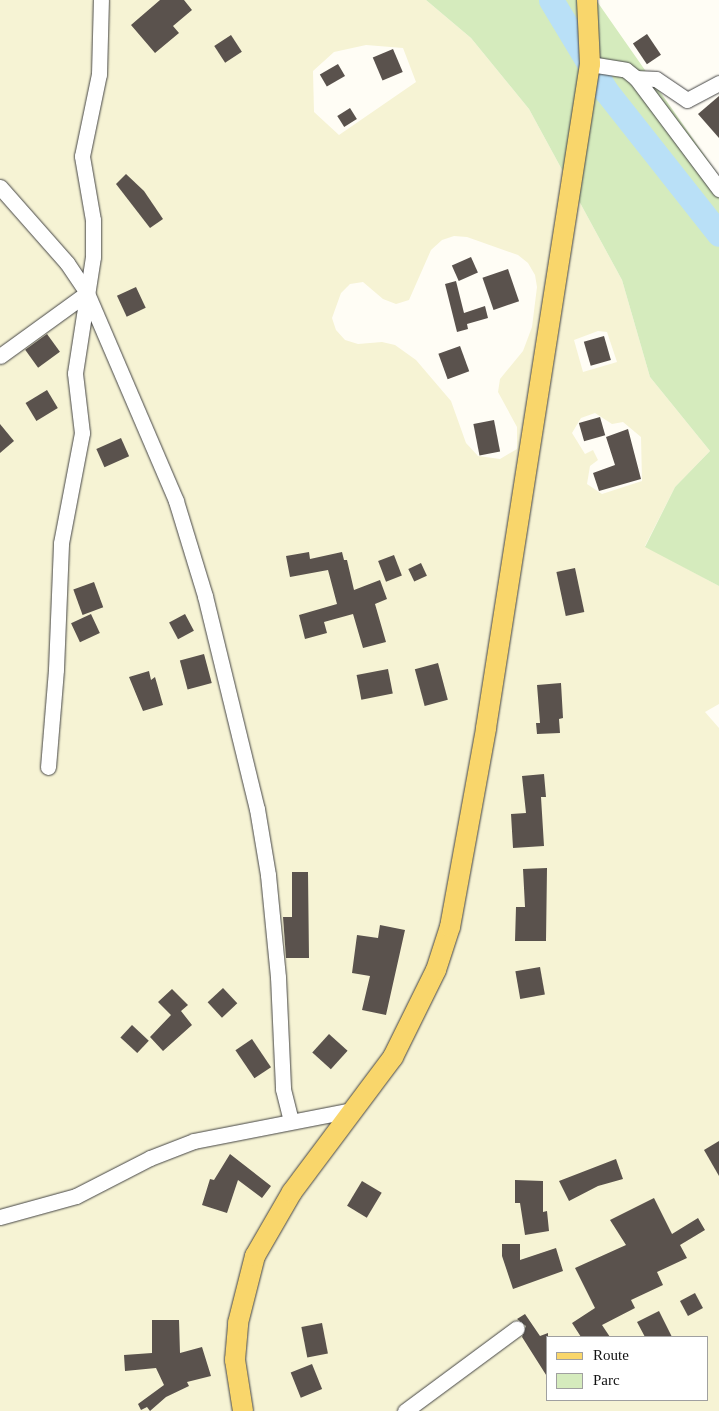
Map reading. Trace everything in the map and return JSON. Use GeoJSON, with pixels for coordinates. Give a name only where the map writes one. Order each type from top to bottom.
{"type":"FeatureCollection","features":[{"type":"Feature","properties":{"kind":"main road"},"geometry":{"type":"LineString","coordinates":[[242,1411],[235,1360],[238,1323],[255,1256],[292,1192],[393,1056],[413,1022],[436,970],[450,927],[486,728],[590,64],[587,0]]}},
{"type":"Feature","properties":{"kind":"street"},"geometry":{"type":"LineString","coordinates":[[48,767],[56,669],[61,543],[82,433],[75,373],[92,257],[93,220],[82,156],[99,74],[101,0]]}},
{"type":"Feature","properties":{"kind":"street"},"geometry":{"type":"LineString","coordinates":[[590,64],[626,70],[636,78],[719,189]]}},
{"type":"Feature","properties":{"kind":"street"},"geometry":{"type":"LineString","coordinates":[[636,78],[656,79],[687,100],[719,83]]}},
{"type":"Feature","properties":{"kind":"street"},"geometry":{"type":"LineString","coordinates":[[0,187],[61,256],[87,293],[176,501],[211,622],[257,809],[268,875],[278,977],[283,1090],[291,1121]]}},
{"type":"Feature","properties":{"kind":"street"},"geometry":{"type":"LineString","coordinates":[[0,356],[87,293]]}},
{"type":"Feature","properties":{"kind":"street"},"geometry":{"type":"LineString","coordinates":[[0,1217],[76,1196],[150,1158],[187,1143],[352,1110]]}},
{"type":"Feature","properties":{"kind":"street"},"geometry":{"type":"LineString","coordinates":[[405,1411],[518,1328]]}},
{"type":"Feature","properties":{"kind":"shaded area"},"geometry":{"type":"Polygon","coordinates":[[[0,0],[426,0],[471,38],[529,109],[622,280],[650,377],[710,451],[675,487],[645,546],[719,586],[719,704],[705,712],[719,728],[719,1411],[0,1411],[0,0]],[[366,45],[334,52],[313,71],[314,112],[339,135],[416,82],[403,48],[366,45]],[[454,236],[442,240],[431,250],[409,300],[396,304],[383,299],[363,282],[350,284],[341,293],[332,318],[336,330],[345,340],[358,344],[382,342],[395,345],[416,360],[451,401],[466,443],[478,456],[500,459],[517,449],[517,427],[498,392],[500,379],[523,351],[532,327],[537,287],[535,275],[528,263],[518,255],[467,237],[454,236]],[[598,331],[574,340],[583,372],[617,362],[607,332],[598,331]],[[595,413],[581,418],[572,433],[585,454],[593,450],[598,460],[590,466],[587,484],[602,494],[642,481],[641,437],[623,422],[612,424],[595,413]]]}},
{"type":"Feature","properties":{"kind":"green space"},"geometry":{"type":"Polygon","coordinates":[[[426,0],[596,0],[719,176],[719,586],[645,547],[675,487],[710,451],[650,377],[622,280],[529,109],[471,38],[426,0]]]}},
{"type":"Feature","properties":{"kind":"building"},"geometry":{"type":"Polygon","coordinates":[[[160,0],[184,0],[192,10],[173,26],[179,33],[155,53],[131,25],[160,0]]]}},
{"type":"Feature","properties":{"kind":"building"},"geometry":{"type":"Polygon","coordinates":[[[647,34],[661,55],[647,64],[633,44],[647,34]]]}},
{"type":"Feature","properties":{"kind":"building"},"geometry":{"type":"Polygon","coordinates":[[[231,35],[242,52],[225,63],[214,46],[231,35]]]}},
{"type":"Feature","properties":{"kind":"building"},"geometry":{"type":"Polygon","coordinates":[[[393,49],[403,72],[383,81],[373,58],[393,49]]]}},
{"type":"Feature","properties":{"kind":"building"},"geometry":{"type":"Polygon","coordinates":[[[338,64],[345,76],[327,87],[320,74],[338,64]]]}},
{"type":"Feature","properties":{"kind":"building"},"geometry":{"type":"Polygon","coordinates":[[[719,96],[719,138],[698,114],[719,96]]]}},
{"type":"Feature","properties":{"kind":"building"},"geometry":{"type":"Polygon","coordinates":[[[350,108],[357,119],[344,127],[337,116],[350,108]]]}},
{"type":"Feature","properties":{"kind":"building"},"geometry":{"type":"Polygon","coordinates":[[[126,174],[144,191],[163,219],[150,228],[116,184],[126,174]]]}},
{"type":"Feature","properties":{"kind":"building"},"geometry":{"type":"Polygon","coordinates":[[[471,257],[478,273],[459,281],[452,266],[471,257]]]}},
{"type":"Feature","properties":{"kind":"building"},"geometry":{"type":"Polygon","coordinates":[[[508,269],[519,301],[494,310],[482,278],[508,269]]]}},
{"type":"Feature","properties":{"kind":"building"},"geometry":{"type":"Polygon","coordinates":[[[456,281],[464,313],[485,306],[488,318],[467,324],[468,329],[457,332],[445,284],[456,281]]]}},
{"type":"Feature","properties":{"kind":"building"},"geometry":{"type":"Polygon","coordinates":[[[136,287],[146,308],[127,317],[117,296],[136,287]]]}},
{"type":"Feature","properties":{"kind":"building"},"geometry":{"type":"Polygon","coordinates":[[[47,334],[60,352],[38,368],[25,350],[47,334]]]}},
{"type":"Feature","properties":{"kind":"building"},"geometry":{"type":"Polygon","coordinates":[[[604,336],[611,360],[591,366],[584,342],[604,336]]]}},
{"type":"Feature","properties":{"kind":"building"},"geometry":{"type":"Polygon","coordinates":[[[460,346],[469,371],[448,379],[438,354],[460,346]]]}},
{"type":"Feature","properties":{"kind":"building"},"geometry":{"type":"Polygon","coordinates":[[[47,390],[58,408],[36,421],[26,403],[47,390]]]}},
{"type":"Feature","properties":{"kind":"building"},"geometry":{"type":"Polygon","coordinates":[[[600,417],[605,435],[584,441],[579,423],[600,417]]]}},
{"type":"Feature","properties":{"kind":"building"},"geometry":{"type":"Polygon","coordinates":[[[494,420],[500,451],[479,455],[473,424],[494,420]]]}},
{"type":"Feature","properties":{"kind":"building"},"geometry":{"type":"Polygon","coordinates":[[[0,424],[14,441],[0,453],[0,424]]]}},
{"type":"Feature","properties":{"kind":"building"},"geometry":{"type":"Polygon","coordinates":[[[628,429],[641,479],[599,491],[593,473],[615,465],[606,437],[628,429]]]}},
{"type":"Feature","properties":{"kind":"building"},"geometry":{"type":"Polygon","coordinates":[[[121,438],[129,456],[104,467],[96,449],[121,438]]]}},
{"type":"Feature","properties":{"kind":"building"},"geometry":{"type":"Polygon","coordinates":[[[309,552],[310,559],[342,552],[344,560],[347,560],[354,590],[380,580],[387,599],[375,604],[386,642],[363,648],[353,614],[324,622],[327,633],[305,639],[299,615],[337,604],[328,570],[290,577],[286,556],[309,552]]]}},
{"type":"Feature","properties":{"kind":"building"},"geometry":{"type":"Polygon","coordinates":[[[394,555],[402,576],[386,582],[378,561],[394,555]]]}},
{"type":"Feature","properties":{"kind":"building"},"geometry":{"type":"Polygon","coordinates":[[[421,563],[427,576],[414,582],[408,569],[421,563]]]}},
{"type":"Feature","properties":{"kind":"building"},"geometry":{"type":"Polygon","coordinates":[[[575,568],[584,612],[566,616],[556,572],[575,568]]]}},
{"type":"Feature","properties":{"kind":"building"},"geometry":{"type":"Polygon","coordinates":[[[94,582],[103,607],[83,615],[73,590],[94,582]]]}},
{"type":"Feature","properties":{"kind":"building"},"geometry":{"type":"Polygon","coordinates":[[[91,614],[100,633],[80,642],[71,623],[91,614]]]}},
{"type":"Feature","properties":{"kind":"building"},"geometry":{"type":"Polygon","coordinates":[[[185,614],[194,631],[178,639],[169,622],[185,614]]]}},
{"type":"Feature","properties":{"kind":"building"},"geometry":{"type":"Polygon","coordinates":[[[204,654],[212,683],[188,689],[180,660],[204,654]]]}},
{"type":"Feature","properties":{"kind":"building"},"geometry":{"type":"Polygon","coordinates":[[[438,663],[448,700],[425,706],[415,669],[438,663]]]}},
{"type":"Feature","properties":{"kind":"building"},"geometry":{"type":"Polygon","coordinates":[[[388,669],[393,694],[361,700],[357,675],[388,669]]]}},
{"type":"Feature","properties":{"kind":"building"},"geometry":{"type":"Polygon","coordinates":[[[149,671],[151,680],[155,677],[163,705],[143,711],[129,677],[149,671]]]}},
{"type":"Feature","properties":{"kind":"building"},"geometry":{"type":"Polygon","coordinates":[[[561,683],[563,718],[559,719],[560,733],[537,734],[536,723],[540,723],[537,685],[561,683]]]}},
{"type":"Feature","properties":{"kind":"building"},"geometry":{"type":"Polygon","coordinates":[[[544,774],[546,797],[541,797],[544,846],[513,848],[511,814],[526,813],[522,776],[544,774]]]}},
{"type":"Feature","properties":{"kind":"building"},"geometry":{"type":"Polygon","coordinates":[[[547,868],[546,941],[515,941],[516,907],[525,907],[523,869],[547,868]]]}},
{"type":"Feature","properties":{"kind":"building"},"geometry":{"type":"Polygon","coordinates":[[[292,872],[308,872],[309,958],[286,958],[283,917],[292,917],[292,872]]]}},
{"type":"Feature","properties":{"kind":"building"},"geometry":{"type":"Polygon","coordinates":[[[380,925],[405,930],[386,1015],[362,1010],[370,976],[352,973],[357,935],[378,938],[380,925]]]}},
{"type":"Feature","properties":{"kind":"building"},"geometry":{"type":"Polygon","coordinates":[[[540,967],[545,995],[520,999],[515,971],[540,967]]]}},
{"type":"Feature","properties":{"kind":"building"},"geometry":{"type":"Polygon","coordinates":[[[223,988],[237,1003],[222,1018],[208,1002],[223,988]]]}},
{"type":"Feature","properties":{"kind":"building"},"geometry":{"type":"Polygon","coordinates":[[[172,989],[188,1005],[181,1011],[192,1025],[163,1051],[150,1037],[171,1015],[158,1002],[172,989]]]}},
{"type":"Feature","properties":{"kind":"building"},"geometry":{"type":"Polygon","coordinates":[[[132,1025],[149,1041],[137,1053],[120,1037],[132,1025]]]}},
{"type":"Feature","properties":{"kind":"building"},"geometry":{"type":"Polygon","coordinates":[[[329,1034],[348,1051],[331,1069],[312,1053],[329,1034]]]}},
{"type":"Feature","properties":{"kind":"building"},"geometry":{"type":"Polygon","coordinates":[[[252,1039],[271,1067],[254,1078],[235,1050],[252,1039]]]}},
{"type":"Feature","properties":{"kind":"building"},"geometry":{"type":"Polygon","coordinates":[[[719,1141],[719,1176],[704,1150],[719,1141]]]}},
{"type":"Feature","properties":{"kind":"building"},"geometry":{"type":"Polygon","coordinates":[[[230,1154],[271,1186],[262,1198],[238,1180],[227,1213],[202,1205],[210,1179],[214,1180],[230,1154]]]}},
{"type":"Feature","properties":{"kind":"building"},"geometry":{"type":"Polygon","coordinates":[[[616,1159],[623,1179],[598,1186],[569,1201],[559,1181],[616,1159]]]}},
{"type":"Feature","properties":{"kind":"building"},"geometry":{"type":"Polygon","coordinates":[[[515,1180],[543,1181],[543,1212],[547,1211],[549,1231],[525,1235],[520,1203],[515,1203],[515,1180]]]}},
{"type":"Feature","properties":{"kind":"building"},"geometry":{"type":"Polygon","coordinates":[[[362,1181],[382,1193],[367,1218],[347,1206],[362,1181]]]}},
{"type":"Feature","properties":{"kind":"building"},"geometry":{"type":"Polygon","coordinates":[[[654,1198],[672,1234],[698,1218],[705,1230],[680,1245],[687,1258],[657,1272],[663,1285],[631,1300],[635,1308],[602,1325],[609,1336],[580,1336],[572,1323],[595,1308],[575,1268],[626,1245],[610,1220],[654,1198]]]}},
{"type":"Feature","properties":{"kind":"building"},"geometry":{"type":"Polygon","coordinates":[[[502,1244],[520,1244],[520,1260],[556,1248],[563,1271],[513,1289],[502,1256],[502,1244]]]}},
{"type":"Feature","properties":{"kind":"building"},"geometry":{"type":"Polygon","coordinates":[[[695,1293],[703,1308],[688,1316],[680,1301],[695,1293]]]}},
{"type":"Feature","properties":{"kind":"building"},"geometry":{"type":"Polygon","coordinates":[[[659,1311],[672,1336],[644,1336],[637,1322],[659,1311]]]}},
{"type":"Feature","properties":{"kind":"building"},"geometry":{"type":"Polygon","coordinates":[[[525,1314],[540,1336],[548,1333],[548,1336],[546,1336],[546,1375],[522,1337],[526,1326],[517,1319],[525,1314]]]}},
{"type":"Feature","properties":{"kind":"building"},"geometry":{"type":"Polygon","coordinates":[[[152,1320],[179,1320],[180,1353],[202,1347],[211,1376],[187,1382],[189,1386],[166,1397],[150,1411],[147,1407],[141,1410],[138,1404],[164,1385],[156,1368],[125,1371],[124,1355],[152,1353],[152,1320]]]}},
{"type":"Feature","properties":{"kind":"building"},"geometry":{"type":"Polygon","coordinates":[[[322,1323],[328,1353],[307,1357],[301,1327],[322,1323]]]}},
{"type":"Feature","properties":{"kind":"building"},"geometry":{"type":"Polygon","coordinates":[[[312,1364],[322,1389],[301,1398],[291,1373],[312,1364]]]}},
{"type":"Feature","properties":{"kind":"waterway"},"geometry":{"type":"LineString","coordinates":[[551,0],[606,91],[719,234]]}}]}
